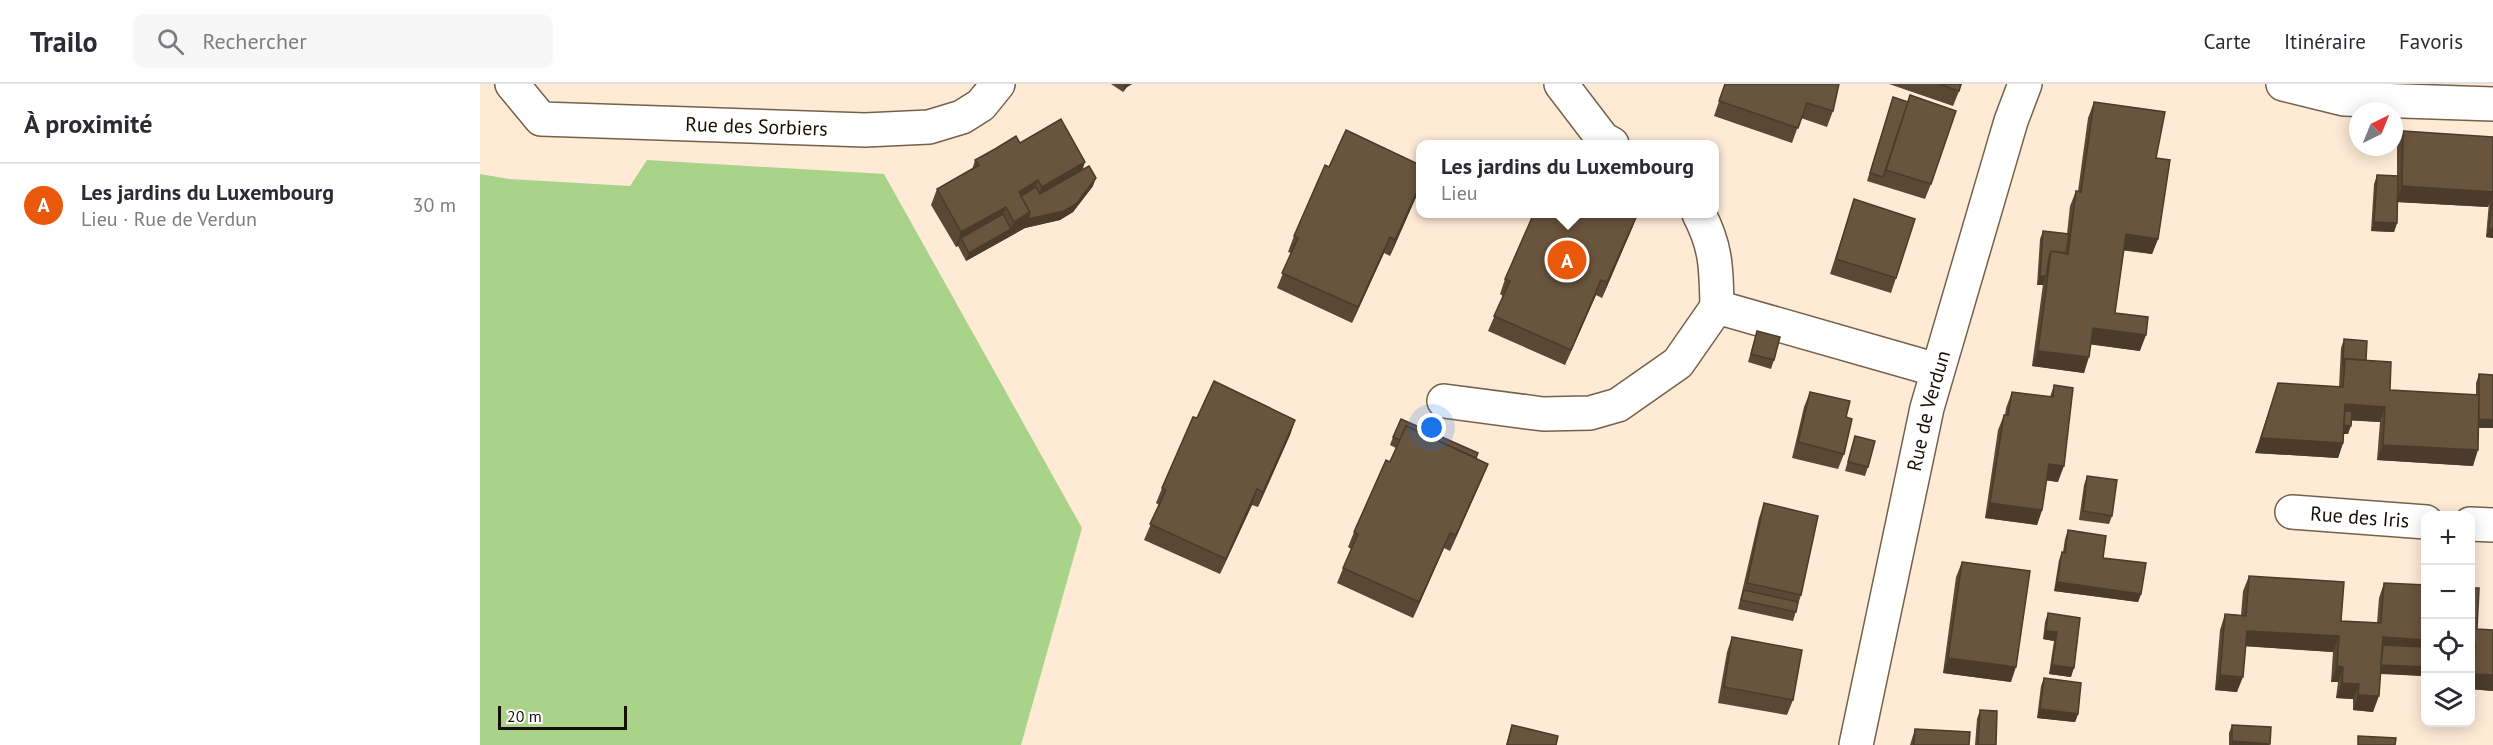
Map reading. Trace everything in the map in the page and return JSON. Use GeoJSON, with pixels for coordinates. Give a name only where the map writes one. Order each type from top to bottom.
{"type":"FeatureCollection","features":[{"type":"Feature","properties":{"kind":"street","name":"Rue des Sorbiers"},"geometry":{"type":"LineString","coordinates":[[513,86],[541,119],[865,130],[941,124],[962,117],[981,105],[998,84]]}},
{"type":"Feature","properties":{"kind":"street"},"geometry":{"type":"LineString","coordinates":[[1561,84],[1606,140]]}},
{"type":"Feature","properties":{"kind":"street","name":"Rue de Verdun"},"geometry":{"type":"LineString","coordinates":[[1856,745],[1908,492],[1937,370],[2011,121],[2025,84]]}},
{"type":"Feature","properties":{"kind":"street"},"geometry":{"type":"LineString","coordinates":[[2283,84],[2344,99],[2429,100],[2493,104]]}},
{"type":"Feature","properties":{"kind":"street"},"geometry":{"type":"LineString","coordinates":[[1444,401],[1543,414],[1590,413],[1618,405],[1678,363],[1717,307],[1716,261],[1709,233],[1702,218]]}},
{"type":"Feature","properties":{"kind":"street"},"geometry":{"type":"LineString","coordinates":[[1717,307],[1937,370]]}},
{"type":"Feature","properties":{"kind":"street","name":"Rue des Iris"},"geometry":{"type":"LineString","coordinates":[[2292,512],[2421,522]]}},
{"type":"Feature","properties":{"kind":"street"},"geometry":{"type":"LineString","coordinates":[[2475,524],[2493,525]]}},
{"type":"Feature","properties":{"kind":"green space"},"geometry":{"type":"Polygon","coordinates":[[[647,160],[884,174],[1082,528],[1021,745],[480,745],[480,174],[509,179],[630,186],[647,160]]]}},
{"type":"Feature","properties":{"kind":"building"},"geometry":{"type":"Polygon","coordinates":[[[1725,84],[1839,84],[1833,111],[1807,103],[1798,128],[1719,101],[1725,84]]]}},
{"type":"Feature","properties":{"kind":"building"},"geometry":{"type":"Polygon","coordinates":[[[1939,84],[1961,84],[1959,91],[1939,84]]]}},
{"type":"Feature","properties":{"kind":"building"},"geometry":{"type":"Polygon","coordinates":[[[1910,95],[1956,111],[1931,184],[1886,170],[1910,95]]]}},
{"type":"Feature","properties":{"kind":"building"},"geometry":{"type":"Polygon","coordinates":[[[1893,97],[1908,102],[1883,177],[1870,173],[1893,97]]]}},
{"type":"Feature","properties":{"kind":"building"},"geometry":{"type":"Polygon","coordinates":[[[2094,102],[2165,112],[2156,158],[2170,160],[2158,239],[2126,234],[2115,313],[2148,317],[2146,335],[2093,328],[2089,357],[2038,351],[2051,251],[2068,254],[2076,191],[2081,192],[2094,102]]]}},
{"type":"Feature","properties":{"kind":"building"},"geometry":{"type":"Polygon","coordinates":[[[1061,119],[1085,162],[1042,187],[1038,180],[1019,192],[1030,212],[1014,222],[1006,207],[961,232],[937,189],[979,165],[975,160],[1016,136],[1020,143],[1061,119]]]}},
{"type":"Feature","properties":{"kind":"building"},"geometry":{"type":"Polygon","coordinates":[[[1346,130],[1416,163],[1416,194],[1395,240],[1390,237],[1358,307],[1282,273],[1298,238],[1294,236],[1325,165],[1329,167],[1346,130]]]}},
{"type":"Feature","properties":{"kind":"building"},"geometry":{"type":"Polygon","coordinates":[[[2403,131],[2493,137],[2493,192],[2402,186],[2403,131]]]}},
{"type":"Feature","properties":{"kind":"building"},"geometry":{"type":"Polygon","coordinates":[[[1089,166],[1096,178],[1076,204],[1064,211],[1028,219],[1030,212],[1021,196],[1036,187],[1040,194],[1089,166]]]}},
{"type":"Feature","properties":{"kind":"building"},"geometry":{"type":"Polygon","coordinates":[[[2377,175],[2398,176],[2397,223],[2374,222],[2377,175]]]}},
{"type":"Feature","properties":{"kind":"building"},"geometry":{"type":"Polygon","coordinates":[[[2493,192],[2493,229],[2489,229],[2493,192]]]}},
{"type":"Feature","properties":{"kind":"building"},"geometry":{"type":"Polygon","coordinates":[[[1854,199],[1915,219],[1896,278],[1836,259],[1854,199]]]}},
{"type":"Feature","properties":{"kind":"building"},"geometry":{"type":"Polygon","coordinates":[[[1003,214],[1011,229],[969,253],[961,238],[1003,214]]]}},
{"type":"Feature","properties":{"kind":"building"},"geometry":{"type":"Polygon","coordinates":[[[1532,218],[1636,218],[1607,282],[1601,280],[1571,350],[1494,316],[1510,281],[1505,279],[1532,218]]]}},
{"type":"Feature","properties":{"kind":"building"},"geometry":{"type":"Polygon","coordinates":[[[2043,231],[2069,234],[2066,253],[2051,251],[2046,276],[2040,276],[2043,231]]]}},
{"type":"Feature","properties":{"kind":"building"},"geometry":{"type":"Polygon","coordinates":[[[1757,331],[1780,337],[1774,360],[1751,354],[1757,331]]]}},
{"type":"Feature","properties":{"kind":"building"},"geometry":{"type":"Polygon","coordinates":[[[2344,339],[2367,341],[2366,360],[2345,359],[2343,366],[2344,339]]]}},
{"type":"Feature","properties":{"kind":"building"},"geometry":{"type":"Polygon","coordinates":[[[2345,359],[2391,362],[2390,390],[2479,395],[2478,450],[2383,445],[2385,407],[2345,404],[2343,443],[2261,438],[2278,383],[2343,387],[2345,359]]]}},
{"type":"Feature","properties":{"kind":"building"},"geometry":{"type":"Polygon","coordinates":[[[2479,374],[2493,375],[2493,420],[2479,419],[2479,374]]]}},
{"type":"Feature","properties":{"kind":"building"},"geometry":{"type":"Polygon","coordinates":[[[1214,381],[1295,420],[1263,492],[1257,489],[1226,559],[1150,524],[1166,490],[1162,488],[1193,417],[1197,418],[1214,381]]]}},
{"type":"Feature","properties":{"kind":"building"},"geometry":{"type":"Polygon","coordinates":[[[2054,385],[2073,388],[2064,466],[2049,464],[2042,510],[1990,503],[2004,415],[2008,415],[2012,392],[2053,397],[2054,385]]]}},
{"type":"Feature","properties":{"kind":"building"},"geometry":{"type":"Polygon","coordinates":[[[1810,392],[1850,401],[1846,417],[1852,419],[1844,454],[1798,442],[1810,392]]]}},
{"type":"Feature","properties":{"kind":"building"},"geometry":{"type":"Polygon","coordinates":[[[2345,411],[2352,411],[2351,426],[2344,425],[2345,411]]]}},
{"type":"Feature","properties":{"kind":"building"},"geometry":{"type":"Polygon","coordinates":[[[1401,419],[1478,453],[1476,458],[1406,426],[1400,440],[1393,437],[1401,419]]]}},
{"type":"Feature","properties":{"kind":"building"},"geometry":{"type":"Polygon","coordinates":[[[1406,426],[1488,464],[1456,535],[1450,533],[1419,602],[1343,568],[1358,534],[1354,532],[1386,460],[1390,462],[1406,426]]]}},
{"type":"Feature","properties":{"kind":"building"},"geometry":{"type":"Polygon","coordinates":[[[1855,436],[1875,441],[1868,467],[1848,462],[1855,436]]]}},
{"type":"Feature","properties":{"kind":"building"},"geometry":{"type":"Polygon","coordinates":[[[2087,476],[2117,480],[2112,516],[2083,511],[2087,476]]]}},
{"type":"Feature","properties":{"kind":"building"},"geometry":{"type":"Polygon","coordinates":[[[1764,503],[1818,516],[1801,595],[1747,583],[1764,503]]]}},
{"type":"Feature","properties":{"kind":"building"},"geometry":{"type":"Polygon","coordinates":[[[2068,530],[2106,536],[2103,558],[2146,563],[2141,594],[2057,582],[2062,552],[2065,553],[2068,530]]]}},
{"type":"Feature","properties":{"kind":"building"},"geometry":{"type":"Polygon","coordinates":[[[1962,562],[2030,571],[2016,667],[1948,658],[1962,562]]]}},
{"type":"Feature","properties":{"kind":"building"},"geometry":{"type":"Polygon","coordinates":[[[2249,576],[2344,582],[2341,621],[2381,623],[2384,583],[2421,585],[2421,640],[2383,637],[2379,696],[2358,695],[2359,684],[2342,683],[2343,667],[2337,666],[2339,636],[2247,631],[2243,677],[2220,675],[2225,614],[2246,616],[2249,576]]]}},
{"type":"Feature","properties":{"kind":"building"},"geometry":{"type":"Polygon","coordinates":[[[2475,588],[2479,588],[2477,629],[2493,630],[2493,675],[2475,674],[2475,588]]]}},
{"type":"Feature","properties":{"kind":"building"},"geometry":{"type":"Polygon","coordinates":[[[1744,590],[1798,602],[1796,612],[1741,600],[1744,590]]]}},
{"type":"Feature","properties":{"kind":"building"},"geometry":{"type":"Polygon","coordinates":[[[2048,613],[2080,618],[2074,668],[2052,665],[2057,632],[2046,631],[2048,613]]]}},
{"type":"Feature","properties":{"kind":"building"},"geometry":{"type":"Polygon","coordinates":[[[1732,637],[1802,650],[1793,700],[1724,687],[1732,637]]]}},
{"type":"Feature","properties":{"kind":"building"},"geometry":{"type":"Polygon","coordinates":[[[2383,645],[2421,647],[2421,667],[2381,665],[2383,645]]]}},
{"type":"Feature","properties":{"kind":"building"},"geometry":{"type":"Polygon","coordinates":[[[2044,678],[2081,683],[2078,714],[2040,709],[2044,678]]]}},
{"type":"Feature","properties":{"kind":"building"},"geometry":{"type":"Polygon","coordinates":[[[1980,710],[1997,711],[1996,745],[1978,745],[1980,710]]]}},
{"type":"Feature","properties":{"kind":"building"},"geometry":{"type":"Polygon","coordinates":[[[1512,725],[1558,736],[1556,745],[1507,745],[1512,725]]]}},
{"type":"Feature","properties":{"kind":"building"},"geometry":{"type":"Polygon","coordinates":[[[2232,725],[2271,727],[2270,744],[2232,741],[2232,725]]]}},
{"type":"Feature","properties":{"kind":"building"},"geometry":{"type":"Polygon","coordinates":[[[1915,729],[1970,732],[1969,745],[1914,745],[1915,729]]]}},
{"type":"Feature","properties":{"kind":"building"},"geometry":{"type":"Polygon","coordinates":[[[2358,736],[2396,738],[2395,745],[2358,745],[2358,736]]]}},
{"type":"Feature","properties":{"kind":"place","name":"Les jardins du Luxembourg"},"geometry":{"type":"Point","coordinates":[1567,260]}}]}
